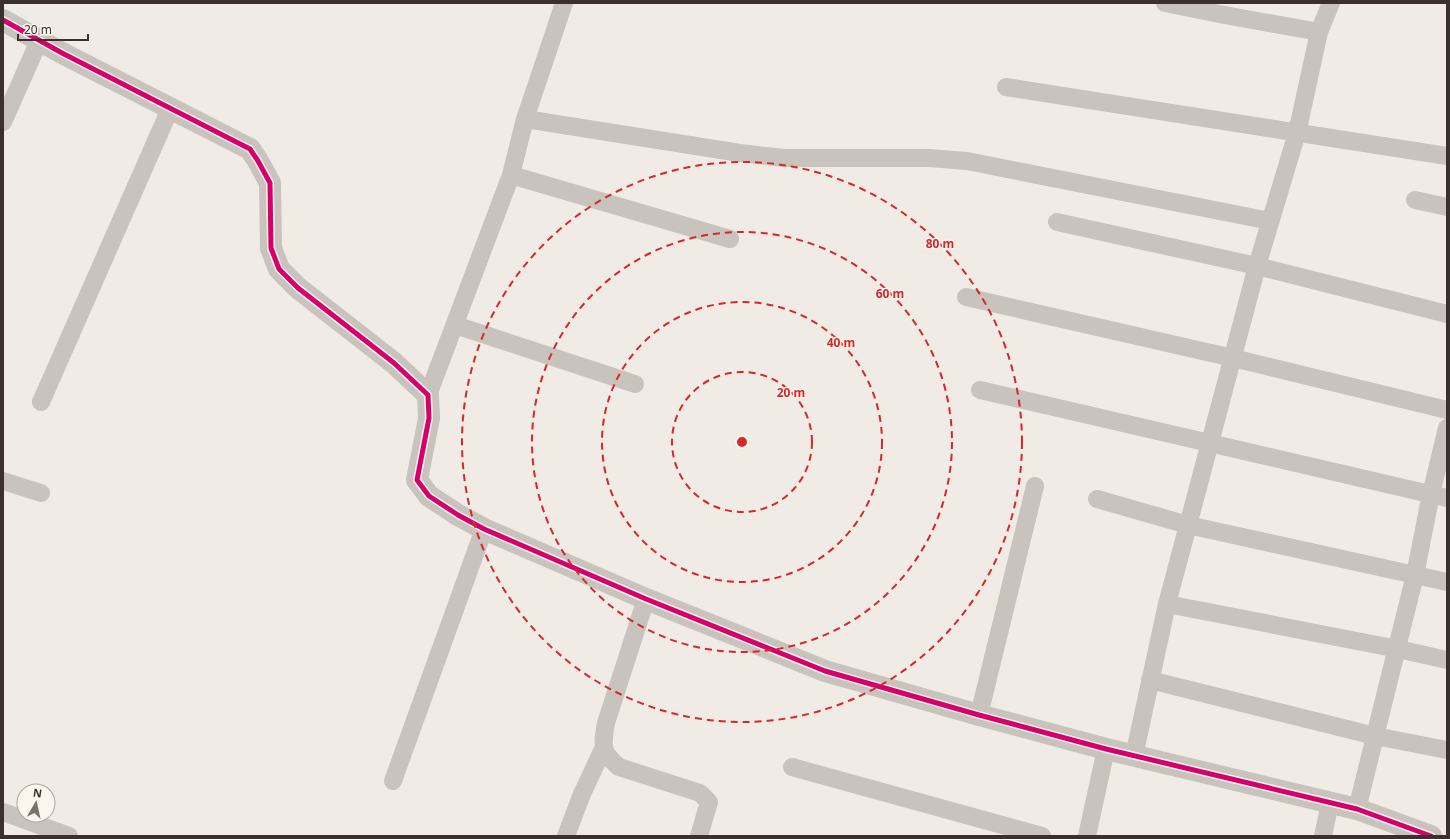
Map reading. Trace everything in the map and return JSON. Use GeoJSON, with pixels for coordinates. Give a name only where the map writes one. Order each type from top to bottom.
{"type":"FeatureCollection","features":[{"type":"Feature","properties":{"kind":"street"},"geometry":{"type":"LineString","coordinates":[[564,3],[526,119],[511,175],[428,395],[429,418],[417,480],[429,496],[458,515],[484,529],[646,599],[825,671],[979,715],[1106,749],[1357,809],[1431,836]]}},
{"type":"Feature","properties":{"kind":"street"},"geometry":{"type":"LineString","coordinates":[[1165,3],[1320,32]]}},
{"type":"Feature","properties":{"kind":"street"},"geometry":{"type":"LineString","coordinates":[[1134,756],[1167,604],[1257,266],[1297,133],[1320,32],[1331,3]]}},
{"type":"Feature","properties":{"kind":"street"},"geometry":{"type":"LineString","coordinates":[[3,20],[39,41],[250,150],[270,183],[271,248],[279,269],[298,288],[394,363],[428,395]]}},
{"type":"Feature","properties":{"kind":"street"},"geometry":{"type":"LineString","coordinates":[[3,122],[39,41]]}},
{"type":"Feature","properties":{"kind":"street"},"geometry":{"type":"LineString","coordinates":[[1006,87],[1447,156]]}},
{"type":"Feature","properties":{"kind":"street"},"geometry":{"type":"LineString","coordinates":[[41,402],[170,109]]}},
{"type":"Feature","properties":{"kind":"street"},"geometry":{"type":"LineString","coordinates":[[526,119],[740,153],[784,158],[929,158],[967,161],[1270,221]]}},
{"type":"Feature","properties":{"kind":"street"},"geometry":{"type":"LineString","coordinates":[[511,175],[730,239]]}},
{"type":"Feature","properties":{"kind":"street"},"geometry":{"type":"LineString","coordinates":[[1415,200],[1447,207]]}},
{"type":"Feature","properties":{"kind":"street"},"geometry":{"type":"LineString","coordinates":[[1057,222],[1257,266],[1447,314]]}},
{"type":"Feature","properties":{"kind":"street"},"geometry":{"type":"LineString","coordinates":[[966,297],[1233,358],[1447,410]]}},
{"type":"Feature","properties":{"kind":"street"},"geometry":{"type":"LineString","coordinates":[[455,325],[635,384]]}},
{"type":"Feature","properties":{"kind":"street"},"geometry":{"type":"LineString","coordinates":[[980,390],[1439,496]]}},
{"type":"Feature","properties":{"kind":"street"},"geometry":{"type":"LineString","coordinates":[[1357,809],[1398,649],[1415,575],[1439,496],[1447,428]]}},
{"type":"Feature","properties":{"kind":"street"},"geometry":{"type":"LineString","coordinates":[[3,481],[40,493]]}},
{"type":"Feature","properties":{"kind":"street"},"geometry":{"type":"LineString","coordinates":[[979,715],[1035,486]]}},
{"type":"Feature","properties":{"kind":"street"},"geometry":{"type":"LineString","coordinates":[[1097,499],[1188,525],[1447,582]]}},
{"type":"Feature","properties":{"kind":"street"},"geometry":{"type":"LineString","coordinates":[[393,781],[484,529]]}},
{"type":"Feature","properties":{"kind":"street"},"geometry":{"type":"LineString","coordinates":[[566,836],[582,794],[603,749],[603,738],[606,724],[646,599]]}},
{"type":"Feature","properties":{"kind":"street"},"geometry":{"type":"LineString","coordinates":[[1167,604],[1447,660]]}},
{"type":"Feature","properties":{"kind":"street"},"geometry":{"type":"LineString","coordinates":[[1150,680],[1375,736],[1447,750]]}},
{"type":"Feature","properties":{"kind":"street"},"geometry":{"type":"LineString","coordinates":[[603,749],[611,760],[619,767],[700,793],[709,802],[699,836]]}},
{"type":"Feature","properties":{"kind":"street"},"geometry":{"type":"LineString","coordinates":[[1086,836],[1106,749]]}},
{"type":"Feature","properties":{"kind":"street"},"geometry":{"type":"LineString","coordinates":[[792,767],[1042,836]]}},
{"type":"Feature","properties":{"kind":"street"},"geometry":{"type":"LineString","coordinates":[[1323,836],[1330,803]]}},
{"type":"Feature","properties":{"kind":"street"},"geometry":{"type":"LineString","coordinates":[[3,812],[69,836]]}},
{"type":"Feature","properties":{"kind":"cycle path"},"geometry":{"type":"LineString","coordinates":[[3,20],[62,53],[250,149],[270,183],[271,248],[279,269],[298,288],[394,363],[428,395],[429,418],[417,480],[429,496],[458,515],[484,529],[646,599],[825,671],[979,715],[1106,749],[1357,809],[1431,836]]}}]}
